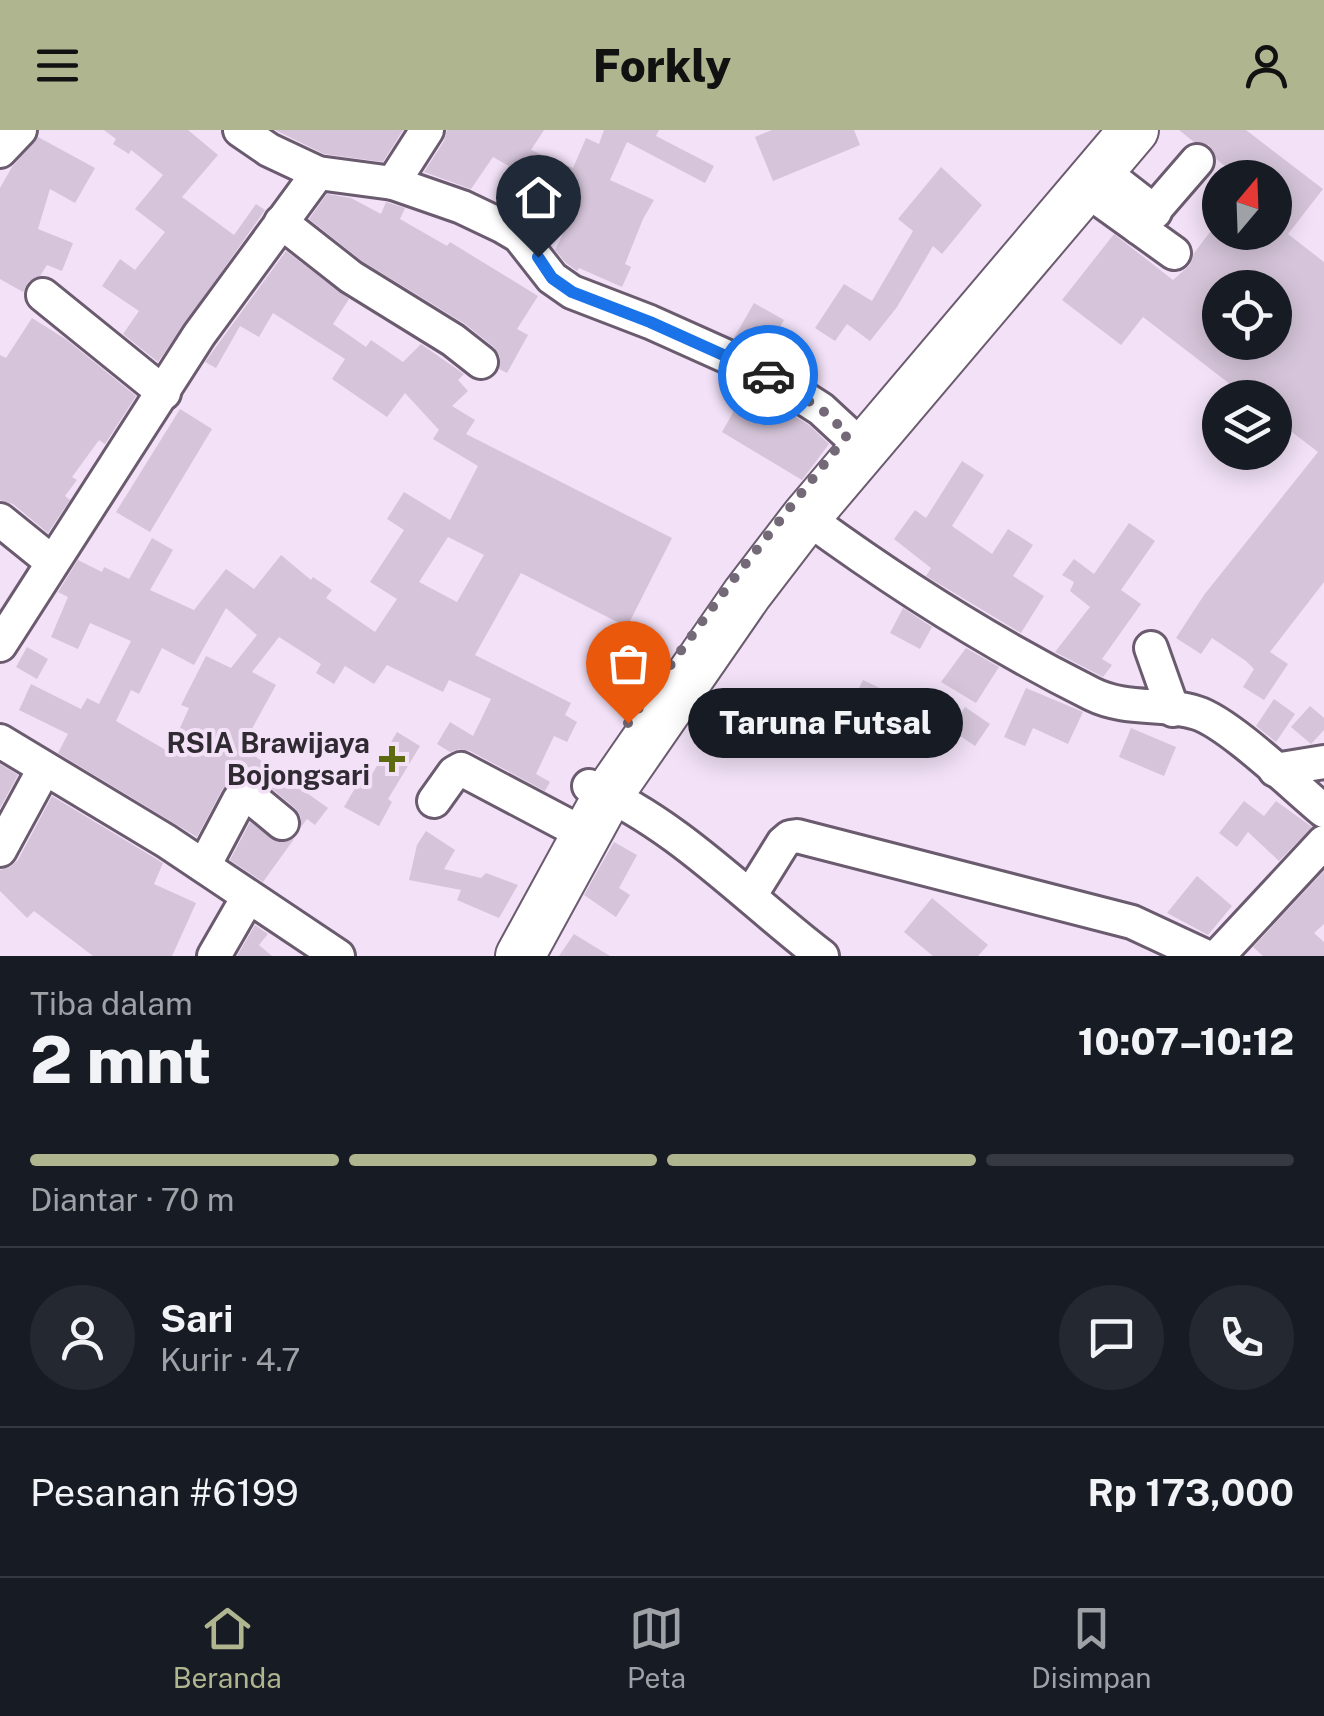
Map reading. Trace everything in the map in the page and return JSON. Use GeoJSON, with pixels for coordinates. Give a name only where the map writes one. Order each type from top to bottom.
{"type":"FeatureCollection","features":[{"type":"Feature","properties":{"kind":"highway"},"geometry":{"type":"LineString","coordinates":[[520,956],[588,802],[628,723],[685,644],[848,434],[1091,167],[1134,130]]}},
{"type":"Feature","properties":{"kind":"highway"},"geometry":{"type":"LineString","coordinates":[[496,956],[588,802],[668,705],[806,516],[1091,167]]}},
{"type":"Feature","properties":{"kind":"street"},"geometry":{"type":"LineString","coordinates":[[0,151],[20,130]]}},
{"type":"Feature","properties":{"kind":"street"},"geometry":{"type":"LineString","coordinates":[[393,183],[427,130]]}},
{"type":"Feature","properties":{"kind":"street"},"geometry":{"type":"LineString","coordinates":[[244,131],[269,150],[318,173],[393,183],[502,226],[519,236],[552,278],[572,292],[768,375],[821,409],[848,434]]}},
{"type":"Feature","properties":{"kind":"street"},"geometry":{"type":"LineString","coordinates":[[1147,220],[1196,161]]}},
{"type":"Feature","properties":{"kind":"street"},"geometry":{"type":"LineString","coordinates":[[1091,167],[1147,220],[1174,254]]}},
{"type":"Feature","properties":{"kind":"street"},"geometry":{"type":"LineString","coordinates":[[0,645],[199,335],[318,173]]}},
{"type":"Feature","properties":{"kind":"street"},"geometry":{"type":"LineString","coordinates":[[281,222],[351,278],[453,340],[481,362]]}},
{"type":"Feature","properties":{"kind":"street"},"geometry":{"type":"LineString","coordinates":[[44,295],[164,393]]}},
{"type":"Feature","properties":{"kind":"street"},"geometry":{"type":"LineString","coordinates":[[806,516],[945,611],[1092,694],[1123,705],[1197,713],[1213,720],[1324,811]]}},
{"type":"Feature","properties":{"kind":"street"},"geometry":{"type":"LineString","coordinates":[[0,520],[52,562]]}},
{"type":"Feature","properties":{"kind":"street"},"geometry":{"type":"LineString","coordinates":[[1151,648],[1173,710]]}},
{"type":"Feature","properties":{"kind":"street"},"geometry":{"type":"LineString","coordinates":[[0,741],[204,866],[338,956]]}},
{"type":"Feature","properties":{"kind":"street"},"geometry":{"type":"LineString","coordinates":[[1276,770],[1324,762]]}},
{"type":"Feature","properties":{"kind":"street"},"geometry":{"type":"LineString","coordinates":[[434,802],[461,769],[588,802],[667,832],[822,956]]}},
{"type":"Feature","properties":{"kind":"street"},"geometry":{"type":"LineString","coordinates":[[0,850],[44,770]]}},
{"type":"Feature","properties":{"kind":"street"},"geometry":{"type":"LineString","coordinates":[[204,866],[240,800],[253,799],[282,823]]}},
{"type":"Feature","properties":{"kind":"street"},"geometry":{"type":"LineString","coordinates":[[750,896],[783,842],[797,836],[1132,922],[1205,956]]}},
{"type":"Feature","properties":{"kind":"street"},"geometry":{"type":"LineString","coordinates":[[1218,956],[1324,842]]}},
{"type":"Feature","properties":{"kind":"street"},"geometry":{"type":"LineString","coordinates":[[214,956],[248,896]]}},
{"type":"Feature","properties":{"kind":"building"},"geometry":{"type":"Polygon","coordinates":[[[104,130],[188,130],[218,155],[182,197],[234,235],[256,204],[265,210],[158,362],[123,334],[139,311],[102,286],[120,259],[135,270],[165,232],[135,209],[163,175],[131,150],[129,154],[113,144],[116,139],[104,130]]]}},
{"type":"Feature","properties":{"kind":"building"},"geometry":{"type":"Polygon","coordinates":[[[275,130],[403,130],[383,162],[324,154],[275,130]]]}},
{"type":"Feature","properties":{"kind":"building"},"geometry":{"type":"Polygon","coordinates":[[[447,130],[544,130],[531,150],[573,168],[586,138],[599,144],[604,130],[659,130],[656,136],[714,166],[705,183],[627,142],[610,180],[654,200],[625,264],[631,267],[622,287],[579,268],[577,271],[555,250],[565,230],[510,206],[524,175],[493,157],[471,189],[424,172],[447,130]]]}},
{"type":"Feature","properties":{"kind":"building"},"geometry":{"type":"Polygon","coordinates":[[[772,130],[854,130],[860,145],[773,181],[755,137],[772,130]]]}},
{"type":"Feature","properties":{"kind":"building"},"geometry":{"type":"Polygon","coordinates":[[[1179,130],[1246,130],[1285,160],[1217,160],[1209,145],[1194,142],[1179,130]]]}},
{"type":"Feature","properties":{"kind":"building"},"geometry":{"type":"Polygon","coordinates":[[[38,137],[95,168],[75,203],[50,189],[38,229],[73,243],[62,271],[47,265],[23,292],[0,279],[0,188],[38,137]]]}},
{"type":"Feature","properties":{"kind":"building"},"geometry":{"type":"Polygon","coordinates":[[[1292,165],[1323,189],[1292,229],[1292,165]]]}},
{"type":"Feature","properties":{"kind":"building"},"geometry":{"type":"Polygon","coordinates":[[[941,167],[982,205],[942,254],[933,246],[897,307],[870,341],[847,324],[835,341],[815,328],[844,284],[872,301],[913,231],[898,219],[941,167]]]}},
{"type":"Feature","properties":{"kind":"building"},"geometry":{"type":"Polygon","coordinates":[[[327,194],[351,198],[381,214],[386,202],[405,208],[400,219],[447,246],[450,242],[538,296],[517,329],[528,335],[507,373],[499,369],[500,356],[494,347],[465,324],[362,261],[309,219],[327,194]]]}},
{"type":"Feature","properties":{"kind":"building"},"geometry":{"type":"Polygon","coordinates":[[[1114,234],[1173,280],[1190,265],[1202,242],[1202,250],[1292,250],[1292,237],[1324,262],[1324,582],[1270,652],[1288,664],[1264,700],[1243,687],[1254,669],[1246,661],[1212,638],[1201,654],[1176,638],[1204,595],[1318,452],[1292,432],[1292,380],[1225,380],[1143,317],[1121,345],[1062,300],[1114,234]]]}},
{"type":"Feature","properties":{"kind":"building"},"geometry":{"type":"Polygon","coordinates":[[[286,251],[349,299],[333,324],[366,347],[371,340],[403,362],[421,344],[464,374],[458,380],[468,391],[452,406],[475,420],[466,434],[672,538],[627,627],[521,573],[475,655],[571,703],[565,715],[577,722],[567,742],[554,736],[536,774],[550,782],[545,791],[470,751],[450,752],[437,744],[450,722],[473,736],[491,699],[449,680],[443,692],[387,665],[374,684],[345,666],[334,684],[316,673],[321,664],[279,637],[252,672],[276,685],[242,747],[328,808],[315,825],[307,819],[301,827],[301,817],[295,808],[266,784],[253,779],[238,780],[222,790],[197,837],[58,753],[68,734],[19,710],[31,684],[81,709],[87,698],[99,704],[131,641],[90,623],[78,649],[51,637],[68,597],[58,592],[78,560],[129,579],[152,538],[173,550],[150,590],[194,610],[226,569],[254,589],[281,555],[311,580],[313,577],[332,590],[326,598],[375,632],[397,599],[370,582],[404,530],[387,519],[404,492],[450,520],[478,466],[433,439],[439,430],[405,393],[387,417],[332,379],[345,359],[273,313],[259,337],[240,326],[216,368],[205,362],[286,251]],[[448,537],[419,582],[457,602],[484,555],[448,537]],[[226,608],[194,665],[162,648],[139,694],[131,690],[116,721],[169,752],[189,708],[181,705],[206,656],[231,668],[257,635],[226,608]]]}},
{"type":"Feature","properties":{"kind":"building"},"geometry":{"type":"Polygon","coordinates":[[[754,303],[784,320],[765,352],[734,338],[754,303]]]}},
{"type":"Feature","properties":{"kind":"building"},"geometry":{"type":"Polygon","coordinates":[[[32,318],[67,340],[136,396],[105,444],[99,440],[72,477],[77,480],[65,496],[70,500],[48,533],[13,504],[0,500],[0,355],[6,358],[32,318]]]}},
{"type":"Feature","properties":{"kind":"building"},"geometry":{"type":"Polygon","coordinates":[[[747,388],[809,425],[829,444],[802,480],[722,432],[747,388]]]}},
{"type":"Feature","properties":{"kind":"building"},"geometry":{"type":"Polygon","coordinates":[[[180,409],[212,429],[150,532],[116,512],[180,409]]]}},
{"type":"Feature","properties":{"kind":"building"},"geometry":{"type":"Polygon","coordinates":[[[962,461],[984,475],[952,526],[992,554],[1008,529],[1033,545],[1013,576],[1044,596],[1021,633],[926,576],[931,568],[894,539],[915,510],[926,518],[962,461]]]}},
{"type":"Feature","properties":{"kind":"building"},"geometry":{"type":"Polygon","coordinates":[[[1129,523],[1155,541],[1121,590],[1141,604],[1102,659],[1112,665],[1103,677],[1055,652],[1090,607],[1070,591],[1074,582],[1062,575],[1074,559],[1094,574],[1129,523]]]}},
{"type":"Feature","properties":{"kind":"building"},"geometry":{"type":"Polygon","coordinates":[[[903,608],[932,627],[920,649],[890,633],[903,608]]]}},
{"type":"Feature","properties":{"kind":"building"},"geometry":{"type":"Polygon","coordinates":[[[27,647],[48,659],[37,679],[16,667],[27,647]]]}},
{"type":"Feature","properties":{"kind":"building"},"geometry":{"type":"Polygon","coordinates":[[[966,648],[999,667],[976,703],[941,682],[966,648]]]}},
{"type":"Feature","properties":{"kind":"building"},"geometry":{"type":"Polygon","coordinates":[[[863,680],[888,692],[876,716],[851,704],[863,680]]]}},
{"type":"Feature","properties":{"kind":"building"},"geometry":{"type":"Polygon","coordinates":[[[1026,688],[1083,712],[1068,744],[1033,728],[1025,746],[1004,737],[1026,688]]]}},
{"type":"Feature","properties":{"kind":"building"},"geometry":{"type":"Polygon","coordinates":[[[1274,699],[1295,714],[1276,742],[1256,726],[1274,699]]]}},
{"type":"Feature","properties":{"kind":"building"},"geometry":{"type":"Polygon","coordinates":[[[1310,706],[1324,718],[1324,730],[1311,744],[1291,727],[1310,706]]]}},
{"type":"Feature","properties":{"kind":"building"},"geometry":{"type":"Polygon","coordinates":[[[965,707],[990,724],[975,746],[950,729],[965,707]]]}},
{"type":"Feature","properties":{"kind":"building"},"geometry":{"type":"Polygon","coordinates":[[[1131,728],[1176,747],[1164,776],[1119,757],[1131,728]]]}},
{"type":"Feature","properties":{"kind":"building"},"geometry":{"type":"Polygon","coordinates":[[[397,732],[420,746],[388,799],[392,802],[379,826],[344,807],[358,783],[365,786],[397,732]]]}},
{"type":"Feature","properties":{"kind":"building"},"geometry":{"type":"Polygon","coordinates":[[[0,764],[18,775],[0,808],[0,764]]]}},
{"type":"Feature","properties":{"kind":"building"},"geometry":{"type":"Polygon","coordinates":[[[52,796],[163,863],[154,884],[196,903],[172,956],[93,956],[34,911],[27,918],[0,891],[0,870],[18,860],[52,796]]]}},
{"type":"Feature","properties":{"kind":"building"},"geometry":{"type":"Polygon","coordinates":[[[1244,801],[1264,816],[1276,801],[1312,827],[1279,861],[1248,832],[1237,847],[1219,833],[1244,801]]]}},
{"type":"Feature","properties":{"kind":"building"},"geometry":{"type":"Polygon","coordinates":[[[250,822],[278,842],[294,839],[263,882],[230,860],[250,822]]]}},
{"type":"Feature","properties":{"kind":"building"},"geometry":{"type":"Polygon","coordinates":[[[426,831],[455,850],[444,869],[481,878],[486,873],[518,885],[499,918],[457,900],[461,890],[409,880],[417,845],[426,831]]]}},
{"type":"Feature","properties":{"kind":"building"},"geometry":{"type":"Polygon","coordinates":[[[614,842],[637,855],[619,888],[630,895],[616,917],[584,895],[614,842]]]}},
{"type":"Feature","properties":{"kind":"building"},"geometry":{"type":"Polygon","coordinates":[[[1324,871],[1324,924],[1314,933],[1324,942],[1324,956],[1263,956],[1253,947],[1324,871]]]}},
{"type":"Feature","properties":{"kind":"building"},"geometry":{"type":"Polygon","coordinates":[[[1197,876],[1232,906],[1208,935],[1167,913],[1197,876]]]}},
{"type":"Feature","properties":{"kind":"building"},"geometry":{"type":"Polygon","coordinates":[[[932,898],[988,945],[978,956],[933,956],[904,932],[932,898]]]}},
{"type":"Feature","properties":{"kind":"building"},"geometry":{"type":"Polygon","coordinates":[[[255,925],[268,934],[259,945],[272,956],[237,956],[255,925]]]}},
{"type":"Feature","properties":{"kind":"building"},"geometry":{"type":"Polygon","coordinates":[[[574,934],[610,956],[559,956],[574,934]]]}},
{"type":"Feature","properties":{"kind":"way so far"},"geometry":{"type":"LineString","coordinates":[[628,723],[729,585],[848,434],[821,409],[768,375]]}},
{"type":"Feature","properties":{"kind":"place","name":"Taruna Futsal"},"geometry":{"type":"Point","coordinates":[628,723]}},
{"type":"Feature","properties":{"kind":"place","name":"RSIA Brawijaya Bojongsari"},"geometry":{"type":"Point","coordinates":[392,759]}},
{"type":"Feature","properties":{"kind":"route"},"geometry":{"type":"LineString","coordinates":[[538,257],[552,278],[572,292],[768,375]]}}]}
